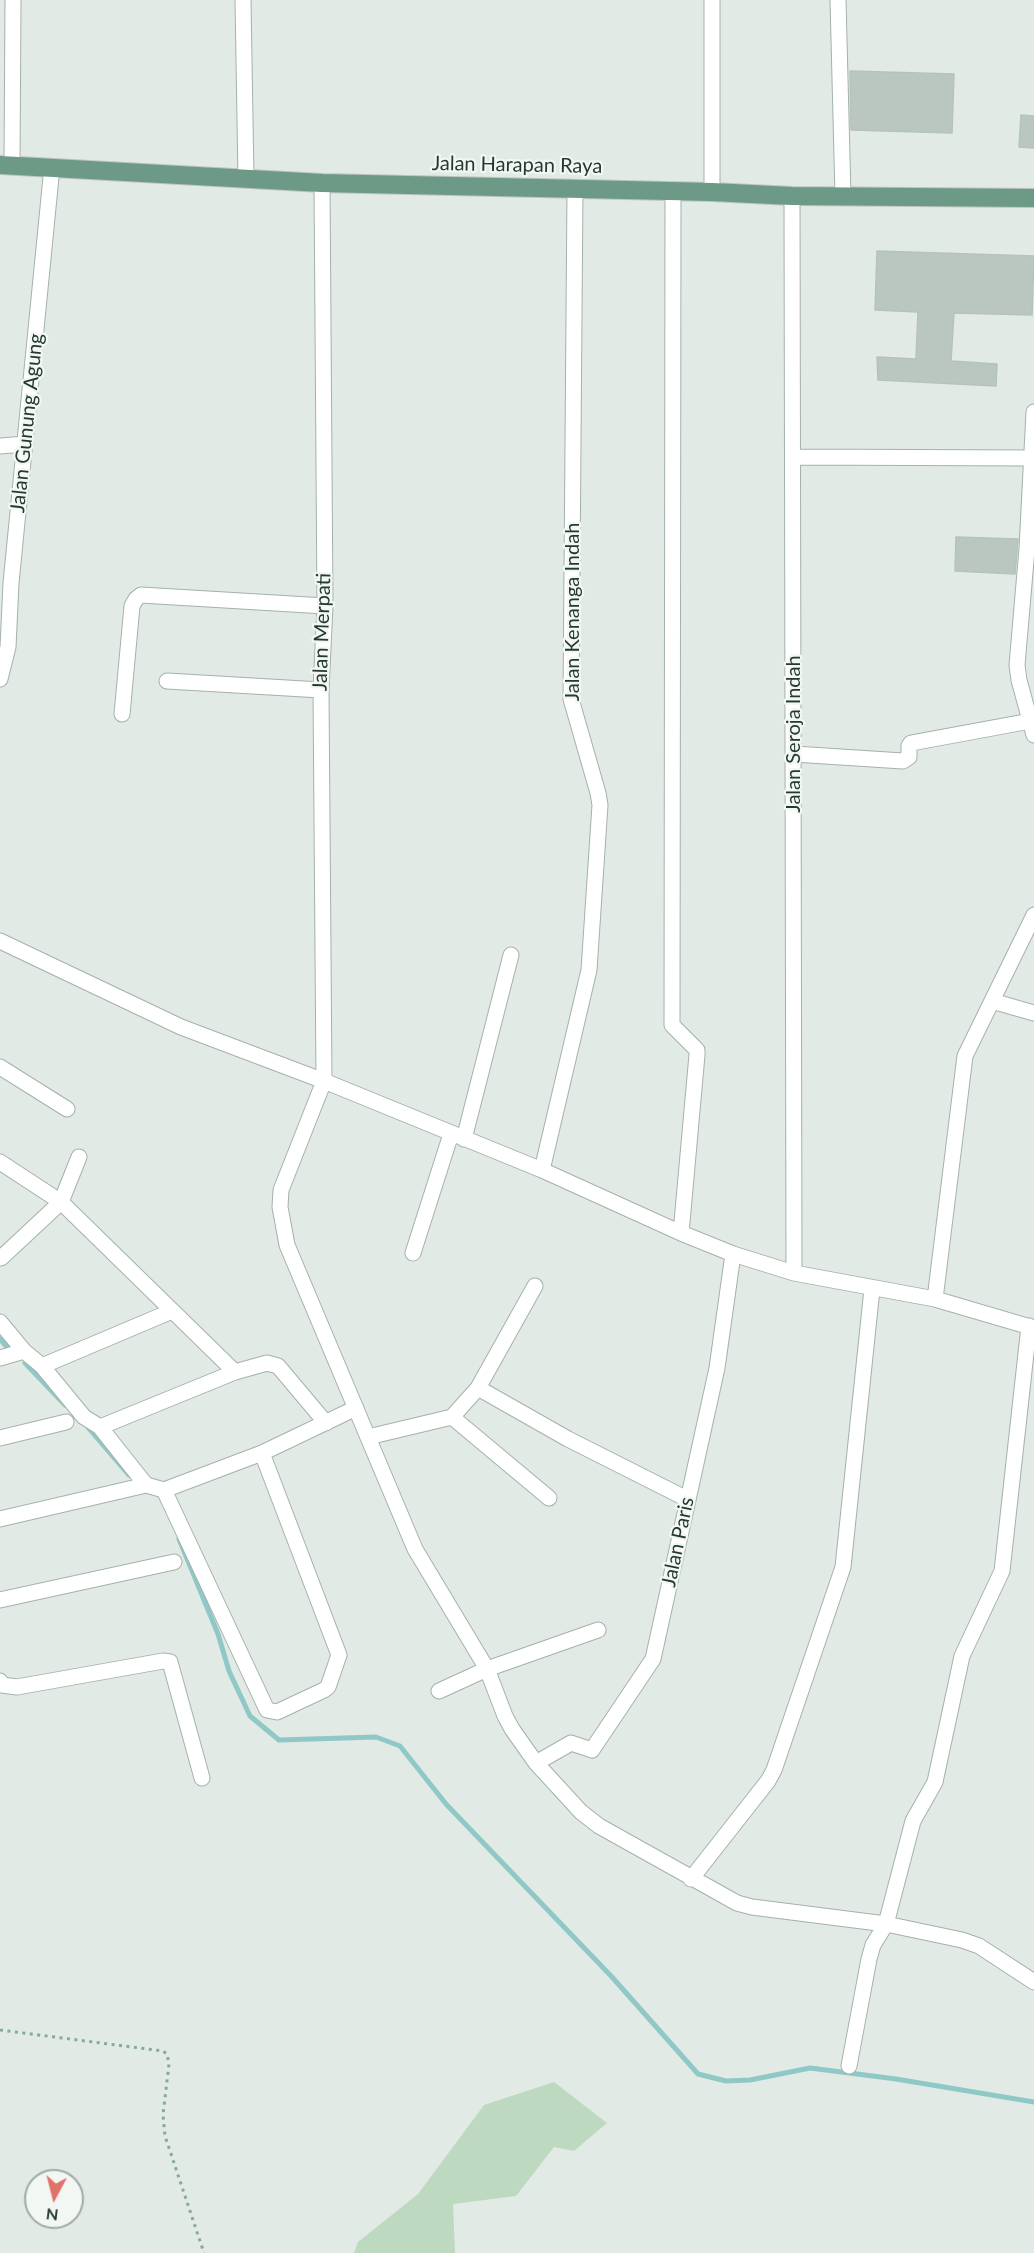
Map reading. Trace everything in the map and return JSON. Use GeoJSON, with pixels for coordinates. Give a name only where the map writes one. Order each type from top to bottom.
{"type":"FeatureCollection","features":[{"type":"Feature","properties":{"kind":"main road","name":"Jalan Harapan Raya"},"geometry":{"type":"LineString","coordinates":[[6,165],[322,183],[575,188],[792,196],[1034,198]]}},
{"type":"Feature","properties":{"kind":"street"},"geometry":{"type":"LineString","coordinates":[[6,165],[13,0]]}},
{"type":"Feature","properties":{"kind":"street"},"geometry":{"type":"LineString","coordinates":[[243,0],[246,179]]}},
{"type":"Feature","properties":{"kind":"street"},"geometry":{"type":"LineString","coordinates":[[711,192],[712,0]]}},
{"type":"Feature","properties":{"kind":"street"},"geometry":{"type":"LineString","coordinates":[[838,0],[843,196]]}},
{"type":"Feature","properties":{"kind":"street","name":"Jalan Gunung Agung"},"geometry":{"type":"LineString","coordinates":[[0,679],[8,646],[11,584],[52,167]]}},
{"type":"Feature","properties":{"kind":"street","name":"Jalan Merpati"},"geometry":{"type":"LineString","coordinates":[[322,183],[325,606],[321,690],[324,1081]]}},
{"type":"Feature","properties":{"kind":"street","name":"Jalan Kenanga Indah"},"geometry":{"type":"LineString","coordinates":[[542,1170],[589,970],[600,805],[571,699],[575,188]]}},
{"type":"Feature","properties":{"kind":"street"},"geometry":{"type":"LineString","coordinates":[[673,192],[672,1025],[697,1053],[681,1233]]}},
{"type":"Feature","properties":{"kind":"street","name":"Jalan Seroja Indah"},"geometry":{"type":"LineString","coordinates":[[792,196],[794,1273]]}},
{"type":"Feature","properties":{"kind":"street"},"geometry":{"type":"LineString","coordinates":[[794,754],[903,761],[909,758],[911,743],[1033,730],[1017,665],[1030,549],[1034,412]]}},
{"type":"Feature","properties":{"kind":"street"},"geometry":{"type":"LineString","coordinates":[[0,446],[25,444]]}},
{"type":"Feature","properties":{"kind":"street"},"geometry":{"type":"LineString","coordinates":[[794,458],[1032,458]]}},
{"type":"Feature","properties":{"kind":"street"},"geometry":{"type":"LineString","coordinates":[[122,714],[132,606],[141,595],[325,606]]}},
{"type":"Feature","properties":{"kind":"street"},"geometry":{"type":"LineString","coordinates":[[167,681],[321,690]]}},
{"type":"Feature","properties":{"kind":"street"},"geometry":{"type":"LineString","coordinates":[[935,1299],[965,1056],[1034,915]]}},
{"type":"Feature","properties":{"kind":"street"},"geometry":{"type":"LineString","coordinates":[[0,940],[181,1027],[324,1081],[542,1170],[681,1233],[734,1254],[794,1273],[935,1299],[1032,1327],[1002,1571],[962,1656],[935,1782],[913,1821],[886,1924],[873,1945],[869,1959],[849,2066]]}},
{"type":"Feature","properties":{"kind":"street"},"geometry":{"type":"LineString","coordinates":[[413,1253],[458,1136],[511,955]]}},
{"type":"Feature","properties":{"kind":"street"},"geometry":{"type":"LineString","coordinates":[[992,1001],[1034,1013]]}},
{"type":"Feature","properties":{"kind":"street"},"geometry":{"type":"LineString","coordinates":[[0,1067],[67,1109]]}},
{"type":"Feature","properties":{"kind":"street"},"geometry":{"type":"LineString","coordinates":[[324,1081],[281,1190],[280,1207],[287,1245],[415,1549],[487,1670],[505,1716],[536,1763],[581,1812],[599,1826],[691,1879],[744,1905],[886,1924],[979,1946],[1034,1982]]}},
{"type":"Feature","properties":{"kind":"street"},"geometry":{"type":"LineString","coordinates":[[1,1258],[61,1202],[79,1157]]}},
{"type":"Feature","properties":{"kind":"street"},"geometry":{"type":"LineString","coordinates":[[0,1162],[61,1202],[235,1372]]}},
{"type":"Feature","properties":{"kind":"street","name":"Jalan Paris"},"geometry":{"type":"LineString","coordinates":[[536,1763],[571,1743],[592,1750],[653,1659],[717,1368],[734,1254]]}},
{"type":"Feature","properties":{"kind":"street"},"geometry":{"type":"LineString","coordinates":[[368,1437],[453,1417],[478,1388],[535,1286]]}},
{"type":"Feature","properties":{"kind":"street"},"geometry":{"type":"LineString","coordinates":[[691,1879],[768,1781],[774,1770],[843,1567],[872,1289]]}},
{"type":"Feature","properties":{"kind":"street"},"geometry":{"type":"LineString","coordinates":[[42,1366],[172,1311]]}},
{"type":"Feature","properties":{"kind":"street"},"geometry":{"type":"LineString","coordinates":[[0,1322],[24,1352],[42,1366],[84,1417],[100,1427],[146,1485]]}},
{"type":"Feature","properties":{"kind":"street"},"geometry":{"type":"LineString","coordinates":[[0,1358],[24,1352]]}},
{"type":"Feature","properties":{"kind":"street"},"geometry":{"type":"LineString","coordinates":[[100,1427],[235,1372],[267,1363],[278,1366],[326,1423]]}},
{"type":"Feature","properties":{"kind":"street"},"geometry":{"type":"LineString","coordinates":[[478,1388],[568,1439],[687,1499]]}},
{"type":"Feature","properties":{"kind":"street"},"geometry":{"type":"LineString","coordinates":[[0,1519],[146,1485],[165,1491],[262,1453],[356,1408]]}},
{"type":"Feature","properties":{"kind":"street"},"geometry":{"type":"LineString","coordinates":[[453,1417],[549,1498]]}},
{"type":"Feature","properties":{"kind":"street"},"geometry":{"type":"LineString","coordinates":[[0,1438],[66,1422]]}},
{"type":"Feature","properties":{"kind":"street"},"geometry":{"type":"LineString","coordinates":[[165,1491],[267,1710],[277,1712],[324,1690],[339,1655],[262,1453]]}},
{"type":"Feature","properties":{"kind":"street"},"geometry":{"type":"LineString","coordinates":[[0,1600],[174,1562]]}},
{"type":"Feature","properties":{"kind":"street"},"geometry":{"type":"LineString","coordinates":[[439,1691],[487,1670],[598,1630]]}},
{"type":"Feature","properties":{"kind":"street"},"geometry":{"type":"LineString","coordinates":[[0,1680],[2,1685],[16,1688],[163,1661],[170,1662],[202,1778]]}},
{"type":"Feature","properties":{"kind":"path"},"geometry":{"type":"LineString","coordinates":[[0,2031],[163,2051],[167,2054],[169,2064],[163,2115],[165,2136],[204,2253]]}},
{"type":"Feature","properties":{"kind":"green space"},"geometry":{"type":"Polygon","coordinates":[[[554,2082],[607,2123],[574,2151],[554,2147],[516,2196],[453,2204],[455,2253],[354,2253],[358,2242],[418,2194],[484,2105],[554,2082]]]}},
{"type":"Feature","properties":{"kind":"building"},"geometry":{"type":"Polygon","coordinates":[[[850,71],[954,74],[952,133],[851,130],[850,71]]]}},
{"type":"Feature","properties":{"kind":"building"},"geometry":{"type":"Polygon","coordinates":[[[1021,115],[1034,116],[1034,148],[1019,147],[1021,115]]]}},
{"type":"Feature","properties":{"kind":"building"},"geometry":{"type":"Polygon","coordinates":[[[877,251],[1034,256],[1032,315],[954,313],[951,361],[997,364],[996,386],[878,380],[877,357],[916,359],[918,312],[875,310],[877,251]]]}},
{"type":"Feature","properties":{"kind":"building"},"geometry":{"type":"Polygon","coordinates":[[[956,537],[1018,539],[1015,574],[955,571],[956,537]]]}},
{"type":"Feature","properties":{"kind":"waterway"},"geometry":{"type":"LineString","coordinates":[[0,1339],[7,1347]]}},
{"type":"Feature","properties":{"kind":"waterway"},"geometry":{"type":"LineString","coordinates":[[25,1363],[65,1405]]}},
{"type":"Feature","properties":{"kind":"waterway"},"geometry":{"type":"LineString","coordinates":[[87,1426],[129,1475]]}},
{"type":"Feature","properties":{"kind":"waterway"},"geometry":{"type":"LineString","coordinates":[[179,1539],[218,1634],[229,1671],[250,1716],[279,1740],[376,1737],[400,1746],[446,1804],[612,1977],[698,2074],[726,2081],[750,2080],[810,2068],[896,2079],[1034,2102]]}}]}
